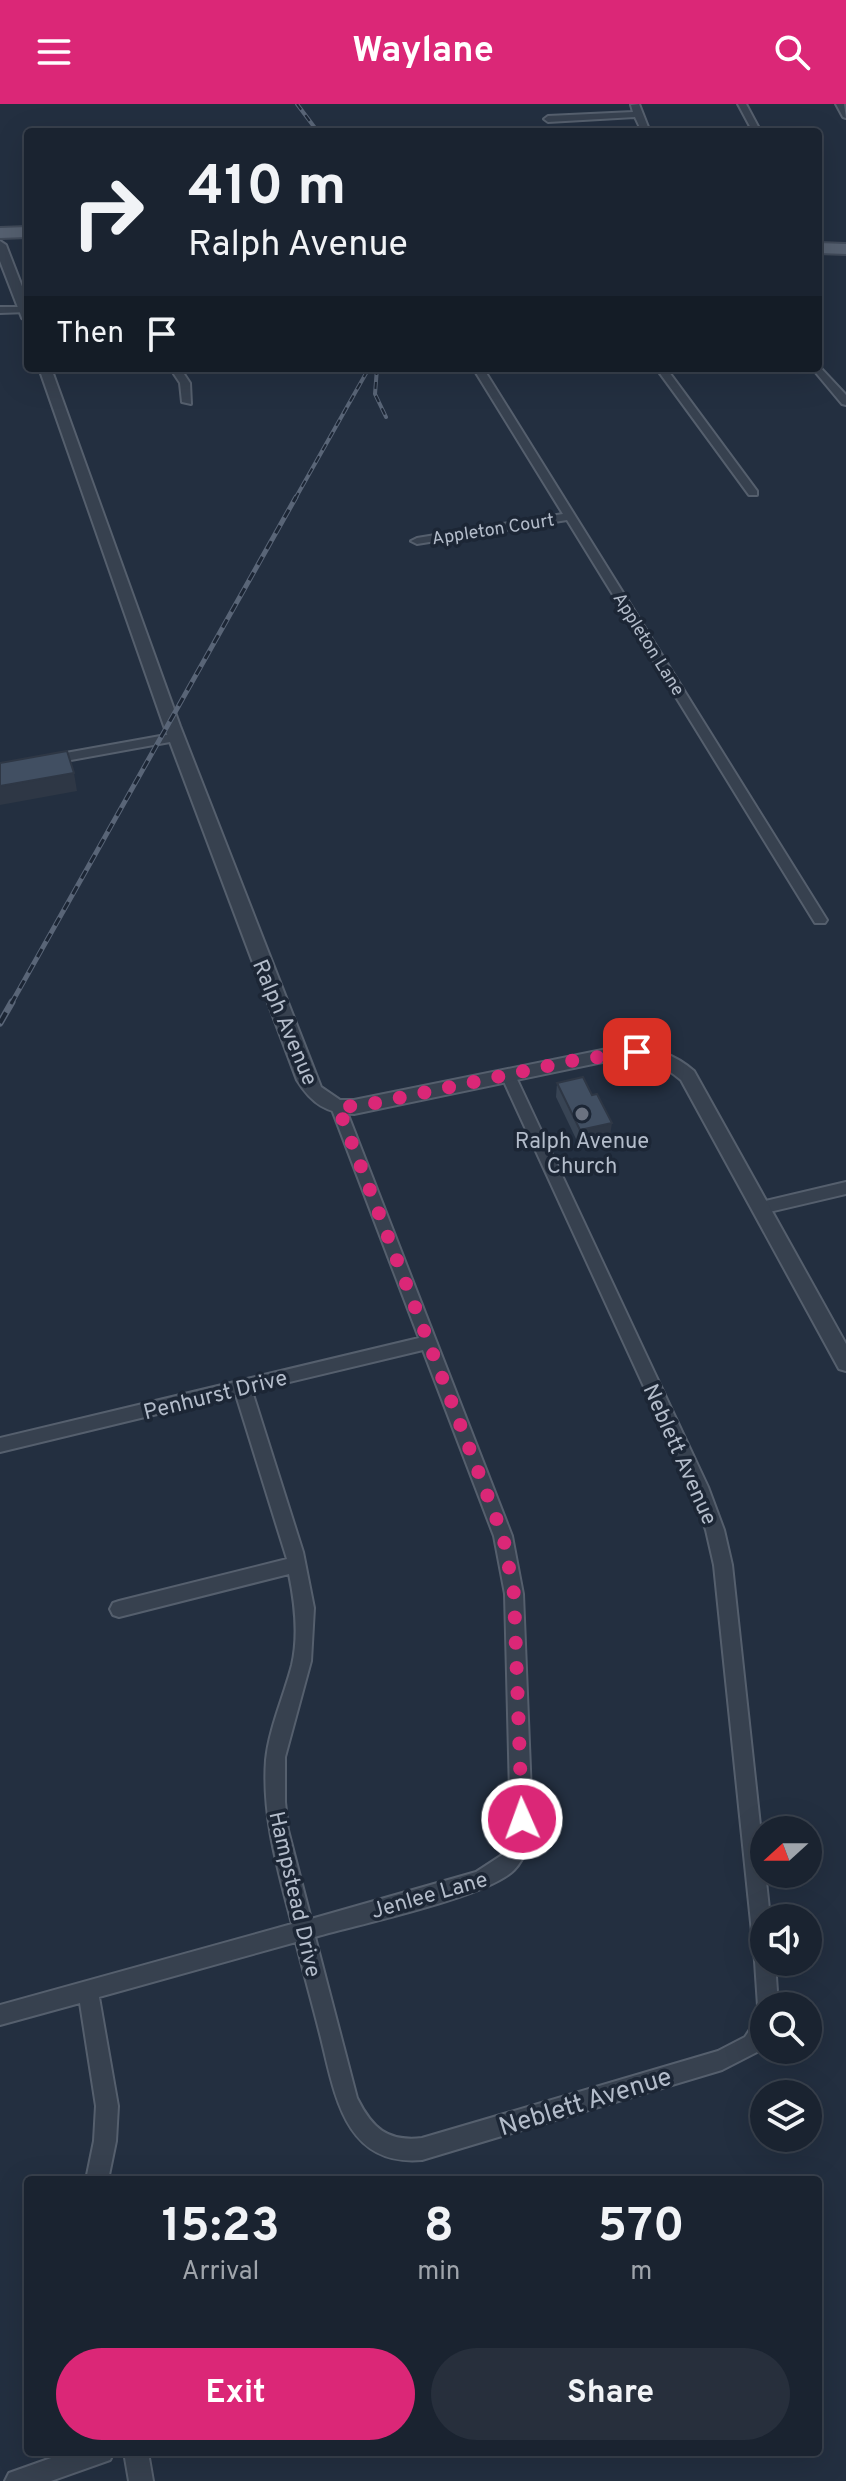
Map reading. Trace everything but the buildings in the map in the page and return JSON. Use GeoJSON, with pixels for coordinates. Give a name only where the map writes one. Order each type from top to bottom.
{"type":"FeatureCollection","features":[{"type":"Feature","properties":{"kind":"main road"},"geometry":{"type":"LineString","coordinates":[[0,233],[24,232]]}},
{"type":"Feature","properties":{"kind":"main road"},"geometry":{"type":"LineString","coordinates":[[822,248],[846,249]]}},
{"type":"Feature","properties":{"kind":"street"},"geometry":{"type":"LineString","coordinates":[[634,104],[644,128]]}},
{"type":"Feature","properties":{"kind":"street"},"geometry":{"type":"LineString","coordinates":[[742,104],[755,128]]}},
{"type":"Feature","properties":{"kind":"street"},"geometry":{"type":"LineString","coordinates":[[840,104],[846,115]]}},
{"type":"Feature","properties":{"kind":"street"},"geometry":{"type":"LineString","coordinates":[[548,119],[639,114]]}},
{"type":"Feature","properties":{"kind":"street"},"geometry":{"type":"LineString","coordinates":[[0,245],[24,307]]}},
{"type":"Feature","properties":{"kind":"street"},"geometry":{"type":"LineString","coordinates":[[0,310],[24,314]]}},
{"type":"Feature","properties":{"kind":"street","name":"Ralph Avenue"},"geometry":{"type":"LineString","coordinates":[[46,372],[177,737],[306,1080],[314,1092],[338,1107],[366,1105],[617,1053],[637,1052],[666,1060],[688,1076],[844,1354]]}},
{"type":"Feature","properties":{"kind":"street"},"geometry":{"type":"LineString","coordinates":[[178,372],[185,383],[187,402]]}},
{"type":"Feature","properties":{"kind":"street","name":"Appleton Lane"},"geometry":{"type":"LineString","coordinates":[[480,372],[820,920]]}},
{"type":"Feature","properties":{"kind":"street"},"geometry":{"type":"LineString","coordinates":[[664,372],[753,493]]}},
{"type":"Feature","properties":{"kind":"street"},"geometry":{"type":"LineString","coordinates":[[820,372],[846,402]]}},
{"type":"Feature","properties":{"kind":"street","name":"Appleton Court"},"geometry":{"type":"LineString","coordinates":[[417,541],[570,516]]}},
{"type":"Feature","properties":{"kind":"street"},"geometry":{"type":"LineString","coordinates":[[29,763],[177,737]]}},
{"type":"Feature","properties":{"kind":"street","name":"Neblett Avenue"},"geometry":{"type":"LineString","coordinates":[[508,1075],[692,1473],[715,1530],[723,1565],[758,1904]]}},
{"type":"Feature","properties":{"kind":"street","name":"Jenlee Lane"},"geometry":{"type":"LineString","coordinates":[[0,2015],[497,1874],[511,1861],[521,1836],[511,1573],[503,1536],[338,1107]]}},
{"type":"Feature","properties":{"kind":"street"},"geometry":{"type":"LineString","coordinates":[[761,1208],[846,1188]]}},
{"type":"Feature","properties":{"kind":"street","name":"Penhurst Drive"},"geometry":{"type":"LineString","coordinates":[[0,1445],[429,1342]]}},
{"type":"Feature","properties":{"kind":"street","name":"Hampstead Drive"},"geometry":{"type":"LineString","coordinates":[[242,1387],[297,1564],[305,1608],[306,1643],[276,1757],[278,1830],[347,2101],[373,2140],[393,2150]]}},
{"type":"Feature","properties":{"kind":"street"},"geometry":{"type":"LineString","coordinates":[[119,1609],[297,1564]]}},
{"type":"Feature","properties":{"kind":"street"},"geometry":{"type":"LineString","coordinates":[[88,1990],[107,2106],[105,2141],[98,2176]]}},
{"type":"Feature","properties":{"kind":"street","name":"Neblett Avenue"},"geometry":{"type":"LineString","coordinates":[[393,2150],[422,2149],[722,2060],[750,2045]]}},
{"type":"Feature","properties":{"kind":"street"},"geometry":{"type":"LineString","coordinates":[[17,2481],[90,2456]]}},
{"type":"Feature","properties":{"kind":"street"},"geometry":{"type":"LineString","coordinates":[[137,2456],[141,2481]]}},
{"type":"Feature","properties":{"kind":"railway"},"geometry":{"type":"LineString","coordinates":[[297,104],[315,128]]}},
{"type":"Feature","properties":{"kind":"railway"},"geometry":{"type":"LineString","coordinates":[[295,499],[367,372]]}},
{"type":"Feature","properties":{"kind":"railway"},"geometry":{"type":"LineString","coordinates":[[377,372],[375,394],[386,417]]}},
{"type":"Feature","properties":{"kind":"railway"},"geometry":{"type":"LineString","coordinates":[[11,1004],[296,497]]}},
{"type":"Feature","properties":{"kind":"railway"},"geometry":{"type":"LineString","coordinates":[[0,1023],[12,1002]]}},
{"type":"Feature","properties":{"kind":"place","name":"Ralph Avenue Church"},"geometry":{"type":"Point","coordinates":[582,1114]}},
{"type":"Feature","properties":{"kind":"route"},"geometry":{"type":"LineString","coordinates":[[522,1819],[514,1594],[503,1536],[338,1107],[366,1105],[576,1060],[637,1052]]}}]}
